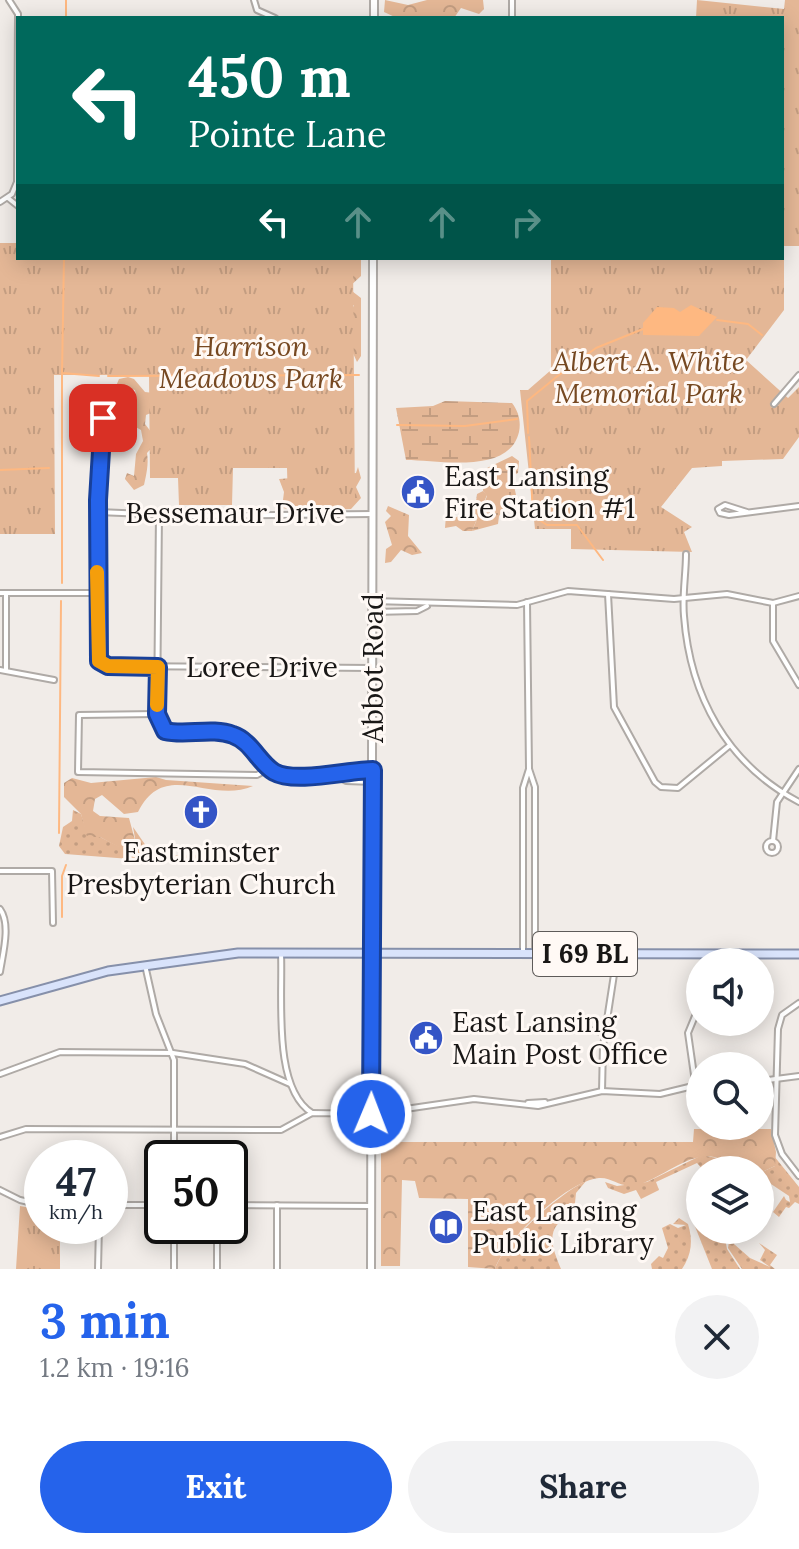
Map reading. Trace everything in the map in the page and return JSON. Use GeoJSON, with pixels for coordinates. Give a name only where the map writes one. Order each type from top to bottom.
{"type":"FeatureCollection","features":[{"type":"Feature","properties":{"kind":"main road","name":"Abbot Road"},"geometry":{"type":"LineString","coordinates":[[371,1269],[373,260]]}},
{"type":"Feature","properties":{"kind":"main road","name":"I 69 BL"},"geometry":{"type":"LineString","coordinates":[[0,1001],[78,978],[145,964],[215,955],[535,954],[686,957]]}},
{"type":"Feature","properties":{"kind":"main road","name":"I 69 BL"},"geometry":{"type":"LineString","coordinates":[[774,955],[799,954]]}},
{"type":"Feature","properties":{"kind":"street"},"geometry":{"type":"LineString","coordinates":[[16,151],[12,3],[22,0]]}},
{"type":"Feature","properties":{"kind":"street"},"geometry":{"type":"LineString","coordinates":[[254,0],[257,10],[270,16]]}},
{"type":"Feature","properties":{"kind":"street"},"geometry":{"type":"LineString","coordinates":[[0,202],[16,189]]}},
{"type":"Feature","properties":{"kind":"street"},"geometry":{"type":"LineString","coordinates":[[10,196],[16,204]]}},
{"type":"Feature","properties":{"kind":"street"},"geometry":{"type":"LineString","coordinates":[[774,404],[799,375]]}},
{"type":"Feature","properties":{"kind":"street"},"geometry":{"type":"LineString","coordinates":[[54,680],[3,670],[3,593],[97,593],[103,396]]}},
{"type":"Feature","properties":{"kind":"street"},"geometry":{"type":"LineString","coordinates":[[747,512],[725,505],[718,509],[722,515],[799,506]]}},
{"type":"Feature","properties":{"kind":"street","name":"Bessemaur Drive"},"geometry":{"type":"LineString","coordinates":[[98,512],[193,516],[373,514]]}},
{"type":"Feature","properties":{"kind":"street"},"geometry":{"type":"LineString","coordinates":[[159,513],[157,714],[162,728],[170,733],[234,735],[270,768],[282,774],[334,775],[347,770],[373,770]]}},
{"type":"Feature","properties":{"kind":"street"},"geometry":{"type":"LineString","coordinates":[[686,554],[683,613],[694,677],[708,712],[729,746],[759,776],[799,802]]}},
{"type":"Feature","properties":{"kind":"street"},"geometry":{"type":"LineString","coordinates":[[373,601],[415,600],[430,605],[527,602],[568,591],[685,599],[727,594],[773,603],[799,596]]}},
{"type":"Feature","properties":{"kind":"street","name":"Loree Drive"},"geometry":{"type":"LineString","coordinates":[[97,593],[98,658],[103,665],[372,668]]}},
{"type":"Feature","properties":{"kind":"street"},"geometry":{"type":"LineString","coordinates":[[608,594],[614,707],[655,782],[661,787],[678,788],[729,746]]}},
{"type":"Feature","properties":{"kind":"street"},"geometry":{"type":"LineString","coordinates":[[527,602],[529,769],[535,787],[535,954]]}},
{"type":"Feature","properties":{"kind":"street"},"geometry":{"type":"LineString","coordinates":[[773,603],[773,641],[799,685]]}},
{"type":"Feature","properties":{"kind":"street"},"geometry":{"type":"LineString","coordinates":[[373,612],[417,611],[430,605]]}},
{"type":"Feature","properties":{"kind":"street"},"geometry":{"type":"LineString","coordinates":[[157,714],[79,715],[78,772],[257,775],[270,768]]}},
{"type":"Feature","properties":{"kind":"street"},"geometry":{"type":"LineString","coordinates":[[523,954],[523,788],[529,769]]}},
{"type":"Feature","properties":{"kind":"street"},"geometry":{"type":"LineString","coordinates":[[773,841],[777,802],[799,769]]}},
{"type":"Feature","properties":{"kind":"street"},"geometry":{"type":"LineString","coordinates":[[334,775],[346,781],[373,782]]}},
{"type":"Feature","properties":{"kind":"street"},"geometry":{"type":"LineString","coordinates":[[0,871],[52,871],[53,923]]}},
{"type":"Feature","properties":{"kind":"street"},"geometry":{"type":"LineString","coordinates":[[0,909],[7,929],[0,972]]}},
{"type":"Feature","properties":{"kind":"street"},"geometry":{"type":"LineString","coordinates":[[281,953],[286,1068],[299,1103],[312,1113]]}},
{"type":"Feature","properties":{"kind":"street"},"geometry":{"type":"LineString","coordinates":[[602,1091],[605,1032],[617,955]]}},
{"type":"Feature","properties":{"kind":"street"},"geometry":{"type":"LineString","coordinates":[[145,964],[156,1014],[173,1053],[174,1140]]}},
{"type":"Feature","properties":{"kind":"street"},"geometry":{"type":"LineString","coordinates":[[799,1003],[787,1009],[779,1021],[776,1080],[776,1140],[799,1176]]}},
{"type":"Feature","properties":{"kind":"street"},"geometry":{"type":"LineString","coordinates":[[567,1027],[605,1032]]}},
{"type":"Feature","properties":{"kind":"street"},"geometry":{"type":"LineString","coordinates":[[0,1074],[60,1052],[173,1053],[227,1060],[290,1084]]}},
{"type":"Feature","properties":{"kind":"street"},"geometry":{"type":"LineString","coordinates":[[275,1076],[286,1068]]}},
{"type":"Feature","properties":{"kind":"street"},"geometry":{"type":"LineString","coordinates":[[776,1080],[799,1076]]}},
{"type":"Feature","properties":{"kind":"street"},"geometry":{"type":"LineString","coordinates":[[0,1137],[20,1129],[281,1130],[312,1113],[371,1114],[453,1100],[538,1106],[602,1091],[660,1094],[686,1087]]}},
{"type":"Feature","properties":{"kind":"street"},"geometry":{"type":"LineString","coordinates":[[298,1118],[299,1103]]}},
{"type":"Feature","properties":{"kind":"street"},"geometry":{"type":"LineString","coordinates":[[0,1190],[24,1201]]}},
{"type":"Feature","properties":{"kind":"street"},"geometry":{"type":"LineString","coordinates":[[248,1205],[371,1206]]}},
{"type":"Feature","properties":{"kind":"street"},"geometry":{"type":"LineString","coordinates":[[277,1205],[277,1269]]}},
{"type":"Feature","properties":{"kind":"street"},"geometry":{"type":"LineString","coordinates":[[98,1269],[99,1244]]}},
{"type":"Feature","properties":{"kind":"street"},"geometry":{"type":"LineString","coordinates":[[174,1244],[174,1269]]}},
{"type":"Feature","properties":{"kind":"street"},"geometry":{"type":"LineString","coordinates":[[217,1244],[217,1269]]}},
{"type":"Feature","properties":{"kind":"green space"},"geometry":{"type":"Polygon","coordinates":[[[385,0],[408,5],[427,0],[483,0],[484,9],[479,14],[461,8],[455,16],[393,16],[384,12],[385,0]]]}},
{"type":"Feature","properties":{"kind":"green space","name":"Albert A. White Memorial Park"},"geometry":{"type":"Polygon","coordinates":[[[697,0],[784,9],[785,0],[799,0],[799,246],[784,246],[784,16],[696,16],[697,0]]]}},
{"type":"Feature","properties":{"kind":"green space","name":"Harrison Meadows Park"},"geometry":{"type":"Polygon","coordinates":[[[0,243],[16,243],[16,260],[353,260],[355,504],[288,505],[287,468],[233,468],[232,505],[179,505],[178,478],[150,478],[149,375],[54,375],[55,534],[0,534],[0,243]]]}},
{"type":"Feature","properties":{"kind":"green space"},"geometry":{"type":"Polygon","coordinates":[[[348,260],[361,260],[361,276],[348,288],[361,298],[361,356],[357,362],[352,351],[341,346],[336,350],[338,363],[330,367],[324,364],[321,348],[337,344],[338,339],[332,337],[323,317],[329,314],[349,317],[354,305],[348,307],[345,294],[334,292],[343,283],[334,278],[333,266],[352,262],[348,260]]]}},
{"type":"Feature","properties":{"kind":"green space","name":"Albert A. White Memorial Park"},"geometry":{"type":"Polygon","coordinates":[[[551,260],[784,260],[784,310],[746,360],[788,398],[799,387],[799,437],[783,459],[722,461],[722,466],[692,468],[661,507],[692,527],[684,532],[692,552],[571,549],[571,529],[535,529],[520,390],[528,390],[551,370],[551,260]]]}},
{"type":"Feature","properties":{"kind":"green space"},"geometry":{"type":"Polygon","coordinates":[[[119,379],[134,379],[145,392],[154,393],[153,412],[146,415],[145,424],[158,441],[147,453],[144,485],[134,490],[125,479],[127,473],[134,476],[136,454],[143,441],[141,430],[125,421],[134,412],[130,409],[137,401],[135,390],[116,386],[119,379]]]}},
{"type":"Feature","properties":{"kind":"green space"},"geometry":{"type":"Polygon","coordinates":[[[445,401],[512,403],[520,425],[513,446],[502,455],[488,460],[406,460],[396,408],[433,406],[445,401]]]}},
{"type":"Feature","properties":{"kind":"green space"},"geometry":{"type":"Polygon","coordinates":[[[512,456],[519,461],[518,473],[512,476],[516,495],[499,516],[498,524],[472,531],[487,496],[483,491],[485,469],[512,456]]]}},
{"type":"Feature","properties":{"kind":"green space"},"geometry":{"type":"Polygon","coordinates":[[[358,467],[361,478],[356,487],[361,498],[351,509],[303,511],[282,508],[284,492],[279,479],[356,473],[358,467]]]}},
{"type":"Feature","properties":{"kind":"green space"},"geometry":{"type":"Polygon","coordinates":[[[483,491],[487,495],[472,531],[463,531],[456,526],[445,528],[446,515],[454,518],[475,510],[477,494],[483,491]]]}},
{"type":"Feature","properties":{"kind":"green space"},"geometry":{"type":"Polygon","coordinates":[[[388,506],[409,515],[408,536],[422,553],[412,555],[401,550],[391,562],[385,563],[386,549],[392,545],[385,522],[391,516],[386,511],[388,506]]]}},
{"type":"Feature","properties":{"kind":"green space"},"geometry":{"type":"Polygon","coordinates":[[[156,777],[253,786],[237,790],[175,785],[161,788],[149,796],[138,812],[124,814],[102,795],[95,799],[93,811],[100,816],[129,818],[136,844],[124,850],[100,837],[87,837],[81,814],[64,797],[64,783],[72,778],[91,783],[156,777]]]}},
{"type":"Feature","properties":{"kind":"green space"},"geometry":{"type":"Polygon","coordinates":[[[73,810],[81,814],[88,836],[100,837],[124,849],[136,844],[133,827],[153,856],[196,855],[204,859],[143,860],[65,854],[59,846],[63,827],[72,821],[73,810]]]}},
{"type":"Feature","properties":{"kind":"green space"},"geometry":{"type":"Polygon","coordinates":[[[773,1140],[775,1166],[774,1156],[686,1156],[686,1161],[640,1184],[627,1185],[604,1178],[586,1181],[538,1214],[510,1244],[495,1269],[468,1267],[468,1199],[419,1198],[415,1181],[402,1180],[400,1266],[381,1266],[381,1142],[773,1140]]]}},
{"type":"Feature","properties":{"kind":"green space"},"geometry":{"type":"Polygon","coordinates":[[[774,1156],[799,1187],[799,1204],[795,1202],[786,1207],[779,1217],[774,1211],[784,1196],[790,1202],[789,1196],[774,1186],[774,1156]]]}},
{"type":"Feature","properties":{"kind":"green space"},"geometry":{"type":"Polygon","coordinates":[[[686,1163],[686,1168],[656,1182],[659,1190],[641,1199],[636,1190],[624,1194],[608,1188],[605,1182],[617,1186],[647,1182],[686,1163]]]}},
{"type":"Feature","properties":{"kind":"green space"},"geometry":{"type":"Polygon","coordinates":[[[586,1181],[576,1193],[574,1213],[558,1224],[552,1236],[561,1269],[495,1269],[520,1233],[562,1196],[586,1181]]]}},
{"type":"Feature","properties":{"kind":"green space"},"geometry":{"type":"Polygon","coordinates":[[[20,1206],[24,1207],[24,1244],[60,1244],[60,1269],[16,1269],[20,1206]]]}},
{"type":"Feature","properties":{"kind":"green space"},"geometry":{"type":"Polygon","coordinates":[[[679,1218],[686,1223],[686,1225],[673,1224],[679,1218]]]}},
{"type":"Feature","properties":{"kind":"green space"},"geometry":{"type":"Polygon","coordinates":[[[670,1224],[678,1228],[686,1225],[686,1244],[691,1244],[682,1269],[652,1269],[651,1264],[659,1256],[663,1258],[668,1248],[662,1228],[670,1224]]]}},
{"type":"Feature","properties":{"kind":"green space"},"geometry":{"type":"Polygon","coordinates":[[[702,1244],[726,1244],[740,1269],[712,1269],[702,1244]]]}},
{"type":"Feature","properties":{"kind":"green space"},"geometry":{"type":"Polygon","coordinates":[[[729,1244],[734,1244],[750,1258],[770,1267],[760,1260],[765,1250],[760,1244],[777,1255],[770,1265],[775,1269],[742,1269],[728,1248],[729,1244]]]}},
{"type":"Feature","properties":{"kind":"shaded area"},"geometry":{"type":"Polygon","coordinates":[[[691,305],[717,317],[699,336],[643,335],[643,323],[657,307],[674,308],[680,312],[691,305]]]}},
{"type":"Feature","properties":{"kind":"waterway"},"geometry":{"type":"LineString","coordinates":[[66,0],[66,16]]}},
{"type":"Feature","properties":{"kind":"waterway"},"geometry":{"type":"LineString","coordinates":[[64,260],[62,373],[99,376]]}},
{"type":"Feature","properties":{"kind":"waterway"},"geometry":{"type":"LineString","coordinates":[[717,320],[748,324],[762,335]]}},
{"type":"Feature","properties":{"kind":"waterway"},"geometry":{"type":"LineString","coordinates":[[555,378],[596,348],[643,329]]}},
{"type":"Feature","properties":{"kind":"waterway"},"geometry":{"type":"LineString","coordinates":[[62,373],[62,583]]}},
{"type":"Feature","properties":{"kind":"waterway"},"geometry":{"type":"LineString","coordinates":[[108,376],[359,375]]}},
{"type":"Feature","properties":{"kind":"waterway"},"geometry":{"type":"LineString","coordinates":[[528,433],[527,401],[554,379]]}},
{"type":"Feature","properties":{"kind":"waterway"},"geometry":{"type":"LineString","coordinates":[[397,425],[465,426],[517,419]]}},
{"type":"Feature","properties":{"kind":"waterway"},"geometry":{"type":"LineString","coordinates":[[529,437],[533,516],[547,525],[577,525],[603,560]]}},
{"type":"Feature","properties":{"kind":"waterway"},"geometry":{"type":"LineString","coordinates":[[0,470],[49,468]]}},
{"type":"Feature","properties":{"kind":"waterway"},"geometry":{"type":"LineString","coordinates":[[59,833],[61,601]]}},
{"type":"Feature","properties":{"kind":"waterway"},"geometry":{"type":"LineString","coordinates":[[62,917],[62,876],[66,865]]}},
{"type":"Feature","properties":{"kind":"slow traffic"},"geometry":{"type":"LineString","coordinates":[[97,572],[99,661],[108,666],[158,667],[157,705]]}},
{"type":"Feature","properties":{"kind":"place","name":"East Lansing Fire Station #1"},"geometry":{"type":"Point","coordinates":[418,492]}},
{"type":"Feature","properties":{"kind":"place","name":"Eastminster Presbyterian Church"},"geometry":{"type":"Point","coordinates":[201,812]}},
{"type":"Feature","properties":{"kind":"place","name":"East Lansing Main Post Office"},"geometry":{"type":"Point","coordinates":[426,1038]}},
{"type":"Feature","properties":{"kind":"place","name":"East Lansing Public Library"},"geometry":{"type":"Point","coordinates":[446,1227]}},
{"type":"Feature","properties":{"kind":"route"},"geometry":{"type":"LineString","coordinates":[[103,418],[98,500],[99,661],[108,666],[158,667],[157,714],[159,724],[170,733],[234,735],[273,771],[282,774],[334,775],[347,770],[373,770],[371,1114]]}}]}
